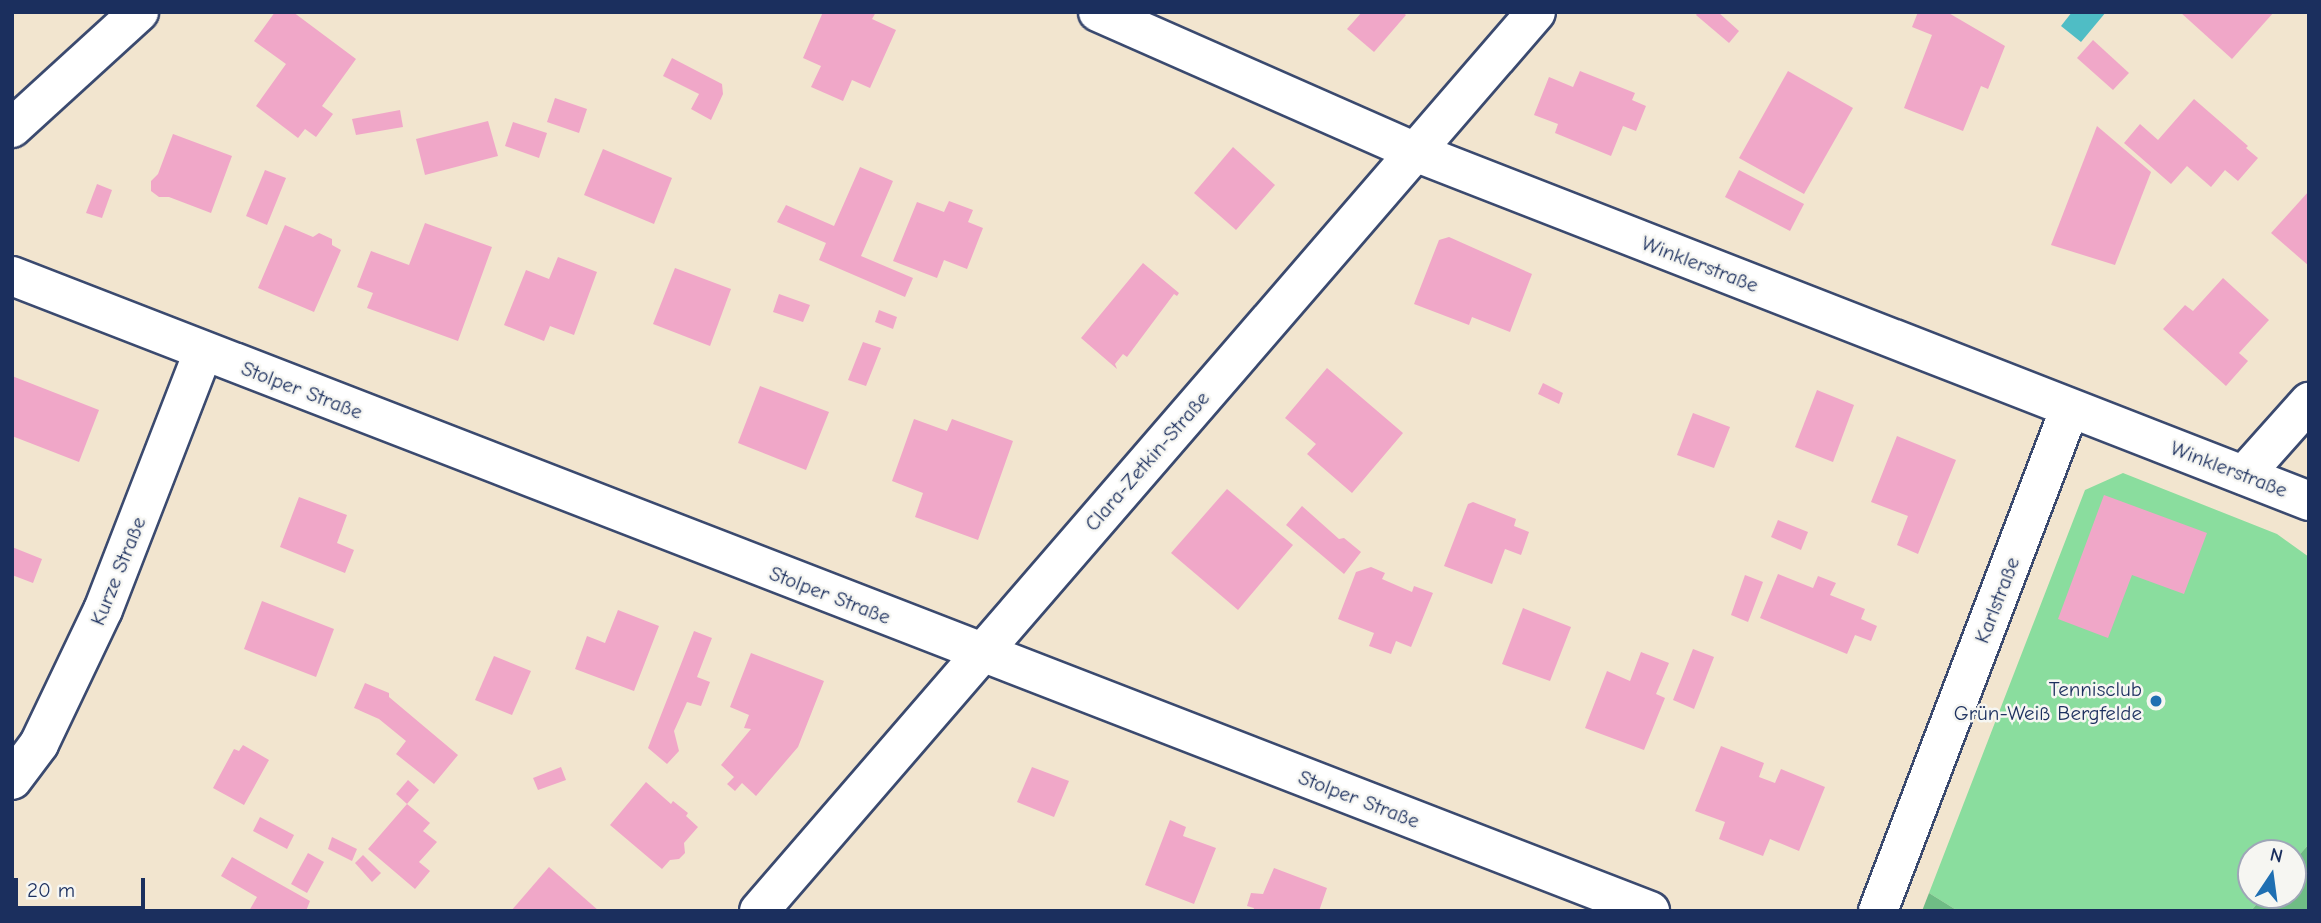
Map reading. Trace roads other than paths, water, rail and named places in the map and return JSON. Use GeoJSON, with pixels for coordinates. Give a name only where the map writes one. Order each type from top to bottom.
{"type":"FeatureCollection","features":[{"type":"Feature","properties":{"kind":"street"},"geometry":{"type":"LineString","coordinates":[[12,128],[139,12]]}},
{"type":"Feature","properties":{"kind":"street","name":"Winklerstraße"},"geometry":{"type":"LineString","coordinates":[[1098,12],[1415,152],[2309,501]]}},
{"type":"Feature","properties":{"kind":"street","name":"Clara-Zetkin-Straße"},"geometry":{"type":"LineString","coordinates":[[759,911],[1536,12]]}},
{"type":"Feature","properties":{"kind":"street","name":"Stolper Straße"},"geometry":{"type":"LineString","coordinates":[[12,276],[981,654],[1650,911]]}},
{"type":"Feature","properties":{"kind":"street","name":"Kurze Straße"},"geometry":{"type":"LineString","coordinates":[[12,780],[39,744],[103,610],[203,352]]}},
{"type":"Feature","properties":{"kind":"street"},"geometry":{"type":"LineString","coordinates":[[2244,475],[2309,402]]}},
{"type":"Feature","properties":{"kind":"street","name":"Karlstraße"},"geometry":{"type":"LineString","coordinates":[[1878,911],[2070,408]]}},
{"type":"Feature","properties":{"kind":"water"},"geometry":{"type":"Polygon","coordinates":[[[2072,12],[2106,12],[2081,42],[2061,26],[2072,12]]]}},
{"type":"Feature","properties":{"kind":"place","name":"Tennisclub Grün-Weiß Bergfelde"},"geometry":{"type":"Point","coordinates":[2156,701]}}]}
